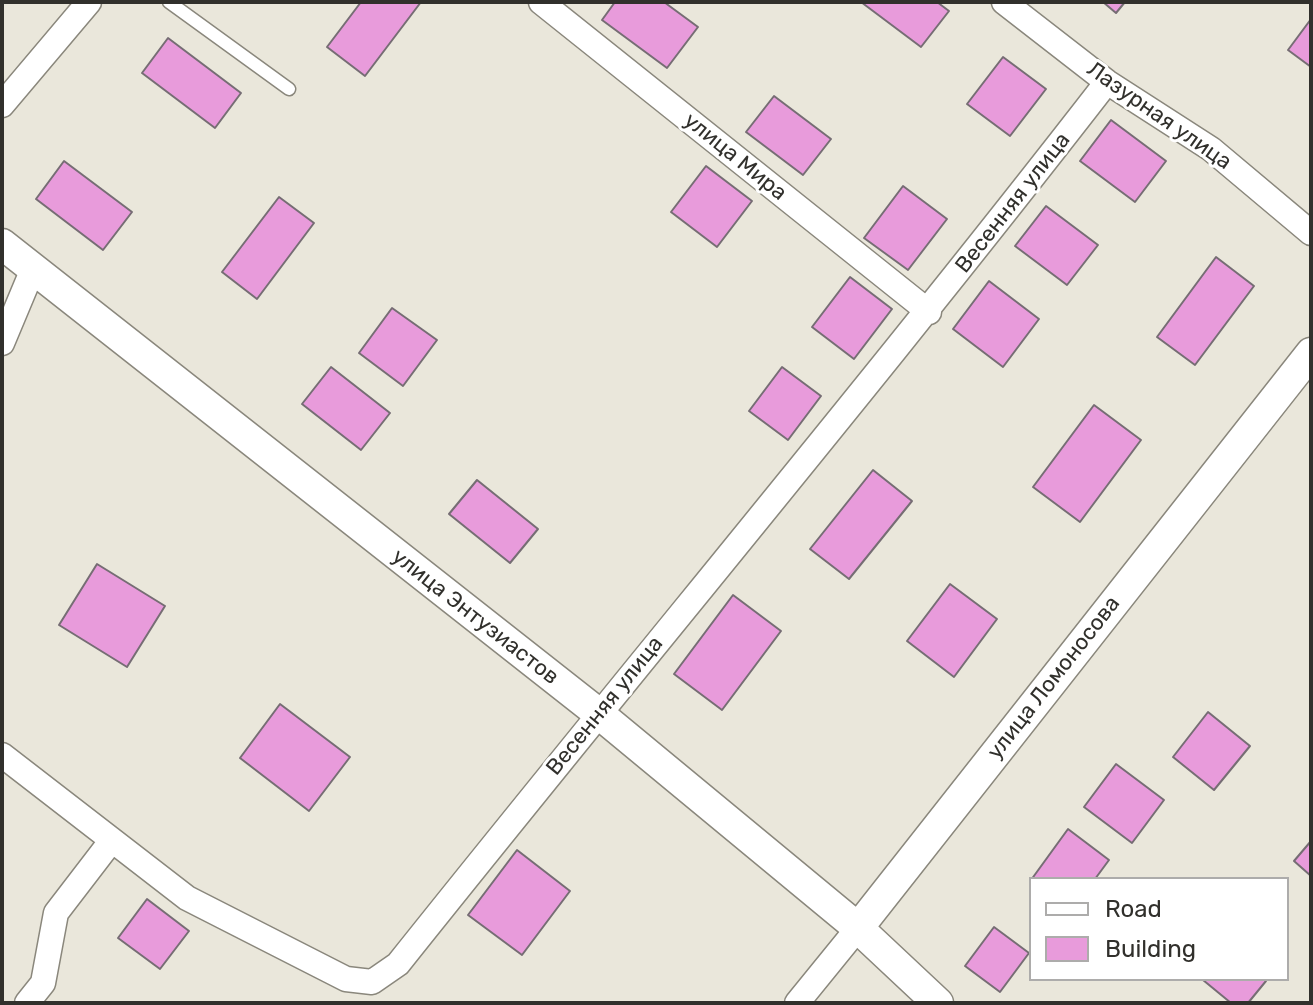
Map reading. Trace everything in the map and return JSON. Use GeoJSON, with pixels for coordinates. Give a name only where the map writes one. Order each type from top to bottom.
{"type":"FeatureCollection","features":[{"type":"Feature","properties":{"kind":"street"},"geometry":{"type":"LineString","coordinates":[[2,105],[89,2]]}},
{"type":"Feature","properties":{"kind":"street","name":"улица Мира"},"geometry":{"type":"LineString","coordinates":[[541,2],[929,312]]}},
{"type":"Feature","properties":{"kind":"street","name":"Лазурная улица"},"geometry":{"type":"LineString","coordinates":[[1004,2],[1107,82],[1211,149],[1311,233]]}},
{"type":"Feature","properties":{"kind":"street","name":"Весенняя улица"},"geometry":{"type":"LineString","coordinates":[[2,755],[187,898],[346,979],[372,982],[398,964],[598,713],[929,312],[1107,82]]}},
{"type":"Feature","properties":{"kind":"street","name":"улица Энтузиастов"},"geometry":{"type":"LineString","coordinates":[[2,244],[598,713],[858,928],[938,1003]]}},
{"type":"Feature","properties":{"kind":"street"},"geometry":{"type":"LineString","coordinates":[[2,343],[33,269]]}},
{"type":"Feature","properties":{"kind":"street","name":"улица Ломоносова"},"geometry":{"type":"LineString","coordinates":[[797,1003],[1311,353]]}},
{"type":"Feature","properties":{"kind":"street"},"geometry":{"type":"LineString","coordinates":[[27,1003],[43,983],[56,913],[112,840]]}},
{"type":"Feature","properties":{"kind":"lane"},"geometry":{"type":"LineString","coordinates":[[169,2],[289,89]]}},
{"type":"Feature","properties":{"kind":"building"},"geometry":{"type":"Polygon","coordinates":[[[361,2],[421,2],[365,76],[327,47],[361,2]]]}},
{"type":"Feature","properties":{"kind":"building"},"geometry":{"type":"Polygon","coordinates":[[[615,2],[664,2],[698,27],[667,68],[602,20],[615,2]]]}},
{"type":"Feature","properties":{"kind":"building"},"geometry":{"type":"Polygon","coordinates":[[[861,2],[937,2],[949,11],[921,47],[861,2]]]}},
{"type":"Feature","properties":{"kind":"building"},"geometry":{"type":"Polygon","coordinates":[[[1103,2],[1125,2],[1116,13],[1103,2]]]}},
{"type":"Feature","properties":{"kind":"building"},"geometry":{"type":"Polygon","coordinates":[[[1311,19],[1311,67],[1288,50],[1311,19]]]}},
{"type":"Feature","properties":{"kind":"building"},"geometry":{"type":"Polygon","coordinates":[[[168,38],[241,93],[215,128],[142,73],[168,38]]]}},
{"type":"Feature","properties":{"kind":"building"},"geometry":{"type":"Polygon","coordinates":[[[1003,57],[1046,89],[1010,136],[967,104],[1003,57]]]}},
{"type":"Feature","properties":{"kind":"building"},"geometry":{"type":"Polygon","coordinates":[[[774,96],[831,139],[803,175],[746,132],[774,96]]]}},
{"type":"Feature","properties":{"kind":"building"},"geometry":{"type":"Polygon","coordinates":[[[1111,120],[1166,161],[1135,202],[1080,161],[1111,120]]]}},
{"type":"Feature","properties":{"kind":"building"},"geometry":{"type":"Polygon","coordinates":[[[64,161],[132,212],[103,250],[36,199],[64,161]]]}},
{"type":"Feature","properties":{"kind":"building"},"geometry":{"type":"Polygon","coordinates":[[[706,166],[752,201],[717,247],[671,212],[706,166]]]}},
{"type":"Feature","properties":{"kind":"building"},"geometry":{"type":"Polygon","coordinates":[[[903,186],[947,219],[908,270],[864,238],[903,186]]]}},
{"type":"Feature","properties":{"kind":"building"},"geometry":{"type":"Polygon","coordinates":[[[279,197],[314,223],[257,299],[222,272],[279,197]]]}},
{"type":"Feature","properties":{"kind":"building"},"geometry":{"type":"Polygon","coordinates":[[[1046,206],[1098,245],[1067,285],[1015,246],[1046,206]]]}},
{"type":"Feature","properties":{"kind":"building"},"geometry":{"type":"Polygon","coordinates":[[[1216,257],[1254,286],[1195,365],[1157,337],[1216,257]]]}},
{"type":"Feature","properties":{"kind":"building"},"geometry":{"type":"Polygon","coordinates":[[[850,277],[892,309],[854,359],[812,327],[850,277]]]}},
{"type":"Feature","properties":{"kind":"building"},"geometry":{"type":"Polygon","coordinates":[[[989,281],[1039,319],[1003,367],[953,329],[989,281]]]}},
{"type":"Feature","properties":{"kind":"building"},"geometry":{"type":"Polygon","coordinates":[[[392,308],[437,340],[403,386],[359,353],[392,308]]]}},
{"type":"Feature","properties":{"kind":"building"},"geometry":{"type":"Polygon","coordinates":[[[331,367],[390,413],[361,450],[302,404],[331,367]]]}},
{"type":"Feature","properties":{"kind":"building"},"geometry":{"type":"Polygon","coordinates":[[[782,367],[821,396],[788,440],[749,411],[782,367]]]}},
{"type":"Feature","properties":{"kind":"building"},"geometry":{"type":"Polygon","coordinates":[[[1094,405],[1141,440],[1080,522],[1033,487],[1094,405]]]}},
{"type":"Feature","properties":{"kind":"building"},"geometry":{"type":"Polygon","coordinates":[[[873,470],[912,501],[849,579],[810,549],[873,470]]]}},
{"type":"Feature","properties":{"kind":"building"},"geometry":{"type":"Polygon","coordinates":[[[477,480],[538,529],[510,563],[449,514],[477,480]]]}},
{"type":"Feature","properties":{"kind":"building"},"geometry":{"type":"Polygon","coordinates":[[[97,564],[165,606],[127,667],[59,625],[97,564]]]}},
{"type":"Feature","properties":{"kind":"building"},"geometry":{"type":"Polygon","coordinates":[[[950,584],[997,619],[954,677],[907,641],[950,584]]]}},
{"type":"Feature","properties":{"kind":"building"},"geometry":{"type":"Polygon","coordinates":[[[733,595],[781,631],[722,710],[674,674],[733,595]]]}},
{"type":"Feature","properties":{"kind":"building"},"geometry":{"type":"Polygon","coordinates":[[[280,704],[350,757],[309,811],[240,758],[280,704]]]}},
{"type":"Feature","properties":{"kind":"building"},"geometry":{"type":"Polygon","coordinates":[[[1208,712],[1250,746],[1214,790],[1173,757],[1208,712]]]}},
{"type":"Feature","properties":{"kind":"building"},"geometry":{"type":"Polygon","coordinates":[[[1116,764],[1164,800],[1132,843],[1084,807],[1116,764]]]}},
{"type":"Feature","properties":{"kind":"building"},"geometry":{"type":"Polygon","coordinates":[[[1068,829],[1109,860],[1096,877],[1033,877],[1068,829]]]}},
{"type":"Feature","properties":{"kind":"building"},"geometry":{"type":"Polygon","coordinates":[[[1311,841],[1311,876],[1294,861],[1311,841]]]}},
{"type":"Feature","properties":{"kind":"building"},"geometry":{"type":"Polygon","coordinates":[[[517,850],[570,891],[522,955],[468,915],[517,850]]]}},
{"type":"Feature","properties":{"kind":"building"},"geometry":{"type":"Polygon","coordinates":[[[147,899],[189,931],[160,969],[118,938],[147,899]]]}},
{"type":"Feature","properties":{"kind":"building"},"geometry":{"type":"Polygon","coordinates":[[[994,927],[1029,953],[1000,992],[965,966],[994,927]]]}},
{"type":"Feature","properties":{"kind":"building"},"geometry":{"type":"Polygon","coordinates":[[[1204,981],[1266,981],[1248,1003],[1231,1003],[1204,981]]]}}]}
